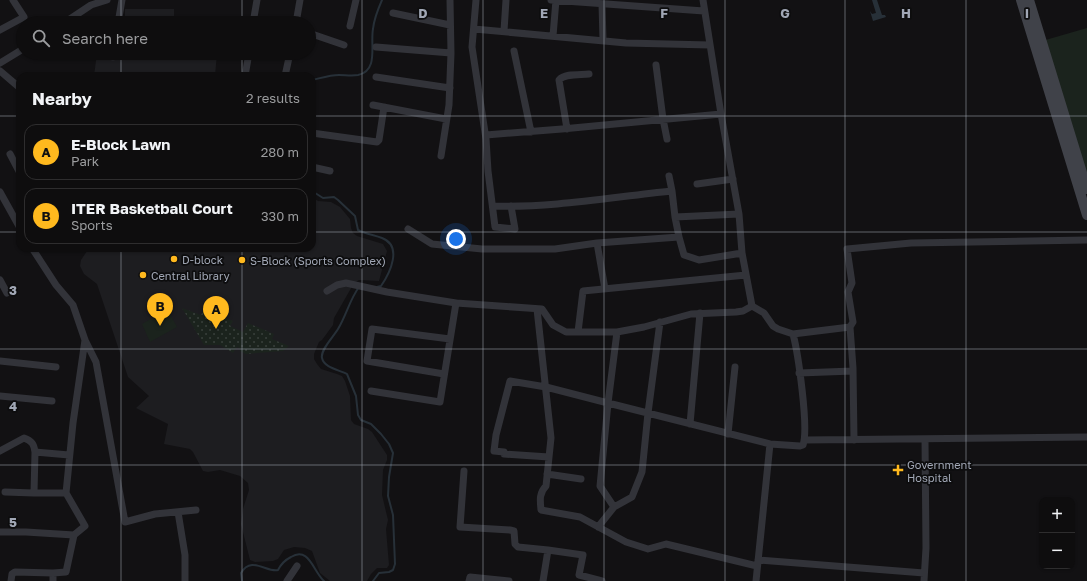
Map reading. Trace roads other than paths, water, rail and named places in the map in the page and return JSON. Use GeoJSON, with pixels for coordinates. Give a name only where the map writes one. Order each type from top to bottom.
{"type":"FeatureCollection","features":[{"type":"Feature","properties":{"kind":"main road"},"geometry":{"type":"LineString","coordinates":[[1021,0],[1087,215]]}},
{"type":"Feature","properties":{"kind":"main road"},"geometry":{"type":"LineString","coordinates":[[1029,0],[1087,189]]}},
{"type":"Feature","properties":{"kind":"street"},"geometry":{"type":"LineString","coordinates":[[13,0],[23,16]]}},
{"type":"Feature","properties":{"kind":"street"},"geometry":{"type":"LineString","coordinates":[[74,16],[91,5],[107,0]]}},
{"type":"Feature","properties":{"kind":"street"},"geometry":{"type":"LineString","coordinates":[[119,16],[122,0]]}},
{"type":"Feature","properties":{"kind":"street"},"geometry":{"type":"LineString","coordinates":[[254,16],[257,0]]}},
{"type":"Feature","properties":{"kind":"street"},"geometry":{"type":"LineString","coordinates":[[297,16],[300,0]]}},
{"type":"Feature","properties":{"kind":"street"},"geometry":{"type":"LineString","coordinates":[[350,26],[356,0]]}},
{"type":"Feature","properties":{"kind":"street"},"geometry":{"type":"LineString","coordinates":[[440,156],[450,88],[451,53],[449,0]]}},
{"type":"Feature","properties":{"kind":"street"},"geometry":{"type":"LineString","coordinates":[[476,0],[472,47],[486,135],[495,227],[515,229],[511,206]]}},
{"type":"Feature","properties":{"kind":"street"},"geometry":{"type":"LineString","coordinates":[[504,31],[506,0]]}},
{"type":"Feature","properties":{"kind":"street"},"geometry":{"type":"LineString","coordinates":[[552,0],[704,11]]}},
{"type":"Feature","properties":{"kind":"street"},"geometry":{"type":"LineString","coordinates":[[553,36],[556,0]]}},
{"type":"Feature","properties":{"kind":"street"},"geometry":{"type":"LineString","coordinates":[[703,0],[739,214],[742,253],[752,306],[764,313],[773,326],[793,334],[850,327]]}},
{"type":"Feature","properties":{"kind":"street"},"geometry":{"type":"LineString","coordinates":[[602,4],[603,40]]}},
{"type":"Feature","properties":{"kind":"street"},"geometry":{"type":"LineString","coordinates":[[393,13],[450,25]]}},
{"type":"Feature","properties":{"kind":"street"},"geometry":{"type":"LineString","coordinates":[[0,30],[16,21]]}},
{"type":"Feature","properties":{"kind":"street"},"geometry":{"type":"LineString","coordinates":[[474,28],[626,42],[710,45]]}},
{"type":"Feature","properties":{"kind":"street"},"geometry":{"type":"LineString","coordinates":[[316,35],[344,45]]}},
{"type":"Feature","properties":{"kind":"street"},"geometry":{"type":"LineString","coordinates":[[376,48],[451,53]]}},
{"type":"Feature","properties":{"kind":"street"},"geometry":{"type":"LineString","coordinates":[[514,51],[530,132]]}},
{"type":"Feature","properties":{"kind":"street"},"geometry":{"type":"LineString","coordinates":[[0,64],[16,54]]}},
{"type":"Feature","properties":{"kind":"street"},"geometry":{"type":"LineString","coordinates":[[246,72],[248,60]]}},
{"type":"Feature","properties":{"kind":"street"},"geometry":{"type":"LineString","coordinates":[[287,72],[289,60]]}},
{"type":"Feature","properties":{"kind":"street"},"geometry":{"type":"LineString","coordinates":[[656,65],[667,139]]}},
{"type":"Feature","properties":{"kind":"street"},"geometry":{"type":"LineString","coordinates":[[0,71],[16,85]]}},
{"type":"Feature","properties":{"kind":"street"},"geometry":{"type":"LineString","coordinates":[[567,129],[559,80],[561,77],[565,76],[589,74]]}},
{"type":"Feature","properties":{"kind":"street"},"geometry":{"type":"LineString","coordinates":[[376,77],[450,88]]}},
{"type":"Feature","properties":{"kind":"street"},"geometry":{"type":"LineString","coordinates":[[373,105],[446,119]]}},
{"type":"Feature","properties":{"kind":"street"},"geometry":{"type":"LineString","coordinates":[[316,134],[377,142],[379,140],[384,107]]}},
{"type":"Feature","properties":{"kind":"street"},"geometry":{"type":"LineString","coordinates":[[486,135],[567,129],[721,114]]}},
{"type":"Feature","properties":{"kind":"street"},"geometry":{"type":"LineString","coordinates":[[10,154],[16,165]]}},
{"type":"Feature","properties":{"kind":"street"},"geometry":{"type":"LineString","coordinates":[[316,168],[330,171]]}},
{"type":"Feature","properties":{"kind":"street"},"geometry":{"type":"LineString","coordinates":[[669,176],[675,217],[684,255],[699,260],[742,253]]}},
{"type":"Feature","properties":{"kind":"street"},"geometry":{"type":"LineString","coordinates":[[697,184],[733,179]]}},
{"type":"Feature","properties":{"kind":"street"},"geometry":{"type":"LineString","coordinates":[[493,206],[568,204],[611,197],[672,191]]}},
{"type":"Feature","properties":{"kind":"street"},"geometry":{"type":"LineString","coordinates":[[0,192],[2,203],[16,222]]}},
{"type":"Feature","properties":{"kind":"street"},"geometry":{"type":"LineString","coordinates":[[675,217],[739,214]]}},
{"type":"Feature","properties":{"kind":"street"},"geometry":{"type":"LineString","coordinates":[[408,229],[432,244],[482,249],[555,249],[597,243],[679,237]]}},
{"type":"Feature","properties":{"kind":"street"},"geometry":{"type":"LineString","coordinates":[[854,440],[853,371],[850,327],[853,322],[848,292],[852,282],[847,249],[910,243],[1087,240]]}},
{"type":"Feature","properties":{"kind":"street"},"geometry":{"type":"LineString","coordinates":[[597,243],[605,289]]}},
{"type":"Feature","properties":{"kind":"street"},"geometry":{"type":"LineString","coordinates":[[35,252],[56,285],[73,305],[85,340],[96,362],[125,522],[155,514],[196,510]]}},
{"type":"Feature","properties":{"kind":"street"},"geometry":{"type":"LineString","coordinates":[[578,332],[583,291],[746,275]]}},
{"type":"Feature","properties":{"kind":"street"},"geometry":{"type":"LineString","coordinates":[[0,280],[7,293]]}},
{"type":"Feature","properties":{"kind":"street"},"geometry":{"type":"LineString","coordinates":[[327,291],[337,285],[350,284],[387,292],[456,303],[542,310],[553,325],[566,332],[617,332],[644,328],[691,314],[736,312],[752,306]]}},
{"type":"Feature","properties":{"kind":"street"},"geometry":{"type":"LineString","coordinates":[[370,391],[440,402],[456,303]]}},
{"type":"Feature","properties":{"kind":"street"},"geometry":{"type":"LineString","coordinates":[[536,309],[551,438],[546,486],[542,491],[540,498],[541,510],[580,517],[626,542],[648,549],[666,544],[757,563],[924,573]]}},
{"type":"Feature","properties":{"kind":"street"},"geometry":{"type":"LineString","coordinates":[[690,424],[700,313]]}},
{"type":"Feature","properties":{"kind":"street"},"geometry":{"type":"LineString","coordinates":[[598,527],[614,507],[632,497],[642,472],[660,322]]}},
{"type":"Feature","properties":{"kind":"street"},"geometry":{"type":"LineString","coordinates":[[444,374],[367,361],[372,329],[450,339]]}},
{"type":"Feature","properties":{"kind":"street"},"geometry":{"type":"LineString","coordinates":[[614,507],[600,486],[617,332]]}},
{"type":"Feature","properties":{"kind":"street"},"geometry":{"type":"LineString","coordinates":[[549,457],[504,454],[504,452],[494,451],[496,435],[510,381],[546,387],[770,444],[803,445],[805,440],[804,415],[793,334]]}},
{"type":"Feature","properties":{"kind":"street"},"geometry":{"type":"LineString","coordinates":[[11,581],[12,574],[15,572],[66,572],[74,535],[85,526],[66,493],[76,395],[85,340]]}},
{"type":"Feature","properties":{"kind":"street"},"geometry":{"type":"LineString","coordinates":[[0,361],[56,367]]}},
{"type":"Feature","properties":{"kind":"street"},"geometry":{"type":"LineString","coordinates":[[728,434],[735,367]]}},
{"type":"Feature","properties":{"kind":"street"},"geometry":{"type":"LineString","coordinates":[[799,373],[853,371]]}},
{"type":"Feature","properties":{"kind":"street"},"geometry":{"type":"LineString","coordinates":[[0,396],[52,401]]}},
{"type":"Feature","properties":{"kind":"street"},"geometry":{"type":"LineString","coordinates":[[805,440],[1087,437]]}},
{"type":"Feature","properties":{"kind":"street"},"geometry":{"type":"LineString","coordinates":[[0,451],[24,438],[31,441],[34,445],[35,452],[34,493]]}},
{"type":"Feature","properties":{"kind":"street"},"geometry":{"type":"LineString","coordinates":[[924,581],[925,439]]}},
{"type":"Feature","properties":{"kind":"street"},"geometry":{"type":"LineString","coordinates":[[756,581],[770,444]]}},
{"type":"Feature","properties":{"kind":"street"},"geometry":{"type":"LineString","coordinates":[[35,452],[69,455]]}},
{"type":"Feature","properties":{"kind":"street"},"geometry":{"type":"LineString","coordinates":[[464,471],[460,527],[510,530],[514,531],[515,544],[518,547],[583,555],[579,575],[602,581]]}},
{"type":"Feature","properties":{"kind":"street"},"geometry":{"type":"LineString","coordinates":[[547,474],[581,479]]}},
{"type":"Feature","properties":{"kind":"street"},"geometry":{"type":"LineString","coordinates":[[5,492],[66,493]]}},
{"type":"Feature","properties":{"kind":"street"},"geometry":{"type":"LineString","coordinates":[[178,512],[185,555],[185,581]]}},
{"type":"Feature","properties":{"kind":"street"},"geometry":{"type":"LineString","coordinates":[[0,532],[74,535]]}},
{"type":"Feature","properties":{"kind":"street"},"geometry":{"type":"LineString","coordinates":[[543,581],[548,550]]}},
{"type":"Feature","properties":{"kind":"street"},"geometry":{"type":"LineString","coordinates":[[287,581],[297,566]]}},
{"type":"Feature","properties":{"kind":"street"},"geometry":{"type":"LineString","coordinates":[[52,573],[53,581]]}},
{"type":"Feature","properties":{"kind":"street"},"geometry":{"type":"LineString","coordinates":[[469,581],[470,577],[509,581]]}},
{"type":"Feature","properties":{"kind":"waterway"},"geometry":{"type":"LineString","coordinates":[[316,79],[336,75],[358,75],[365,72],[369,68],[372,56],[372,35],[376,14],[382,0]]}},
{"type":"Feature","properties":{"kind":"waterway"},"geometry":{"type":"LineString","coordinates":[[316,194],[323,198],[334,197],[355,216],[358,230],[382,238],[392,247],[393,260],[391,267],[381,286],[377,287]]}},
{"type":"Feature","properties":{"kind":"waterway"},"geometry":{"type":"LineString","coordinates":[[359,287],[338,329],[325,347],[322,358],[323,361],[329,366],[347,374],[356,396],[358,415],[361,420],[371,424],[381,434],[389,444],[393,453],[389,477],[388,496],[393,515],[395,564],[393,570],[379,573],[373,581]]}},
{"type":"Feature","properties":{"kind":"waterway"},"geometry":{"type":"LineString","coordinates":[[242,581],[241,573],[249,565],[278,570],[285,561],[297,554],[306,557],[324,581]]}},
{"type":"Feature","properties":{"kind":"place","name":"D-block"},"geometry":{"type":"Point","coordinates":[174,259]}},
{"type":"Feature","properties":{"kind":"place","name":"S-Block (Sports Complex)"},"geometry":{"type":"Point","coordinates":[242,260]}},
{"type":"Feature","properties":{"kind":"place","name":"Central Library"},"geometry":{"type":"Point","coordinates":[143,275]}},
{"type":"Feature","properties":{"kind":"place","name":"ITER Basketball Court"},"geometry":{"type":"Point","coordinates":[160,326]}},
{"type":"Feature","properties":{"kind":"place","name":"E-Block Lawn"},"geometry":{"type":"Point","coordinates":[216,329]}},
{"type":"Feature","properties":{"kind":"place","name":"Government Hospital"},"geometry":{"type":"Point","coordinates":[898,470]}}]}
